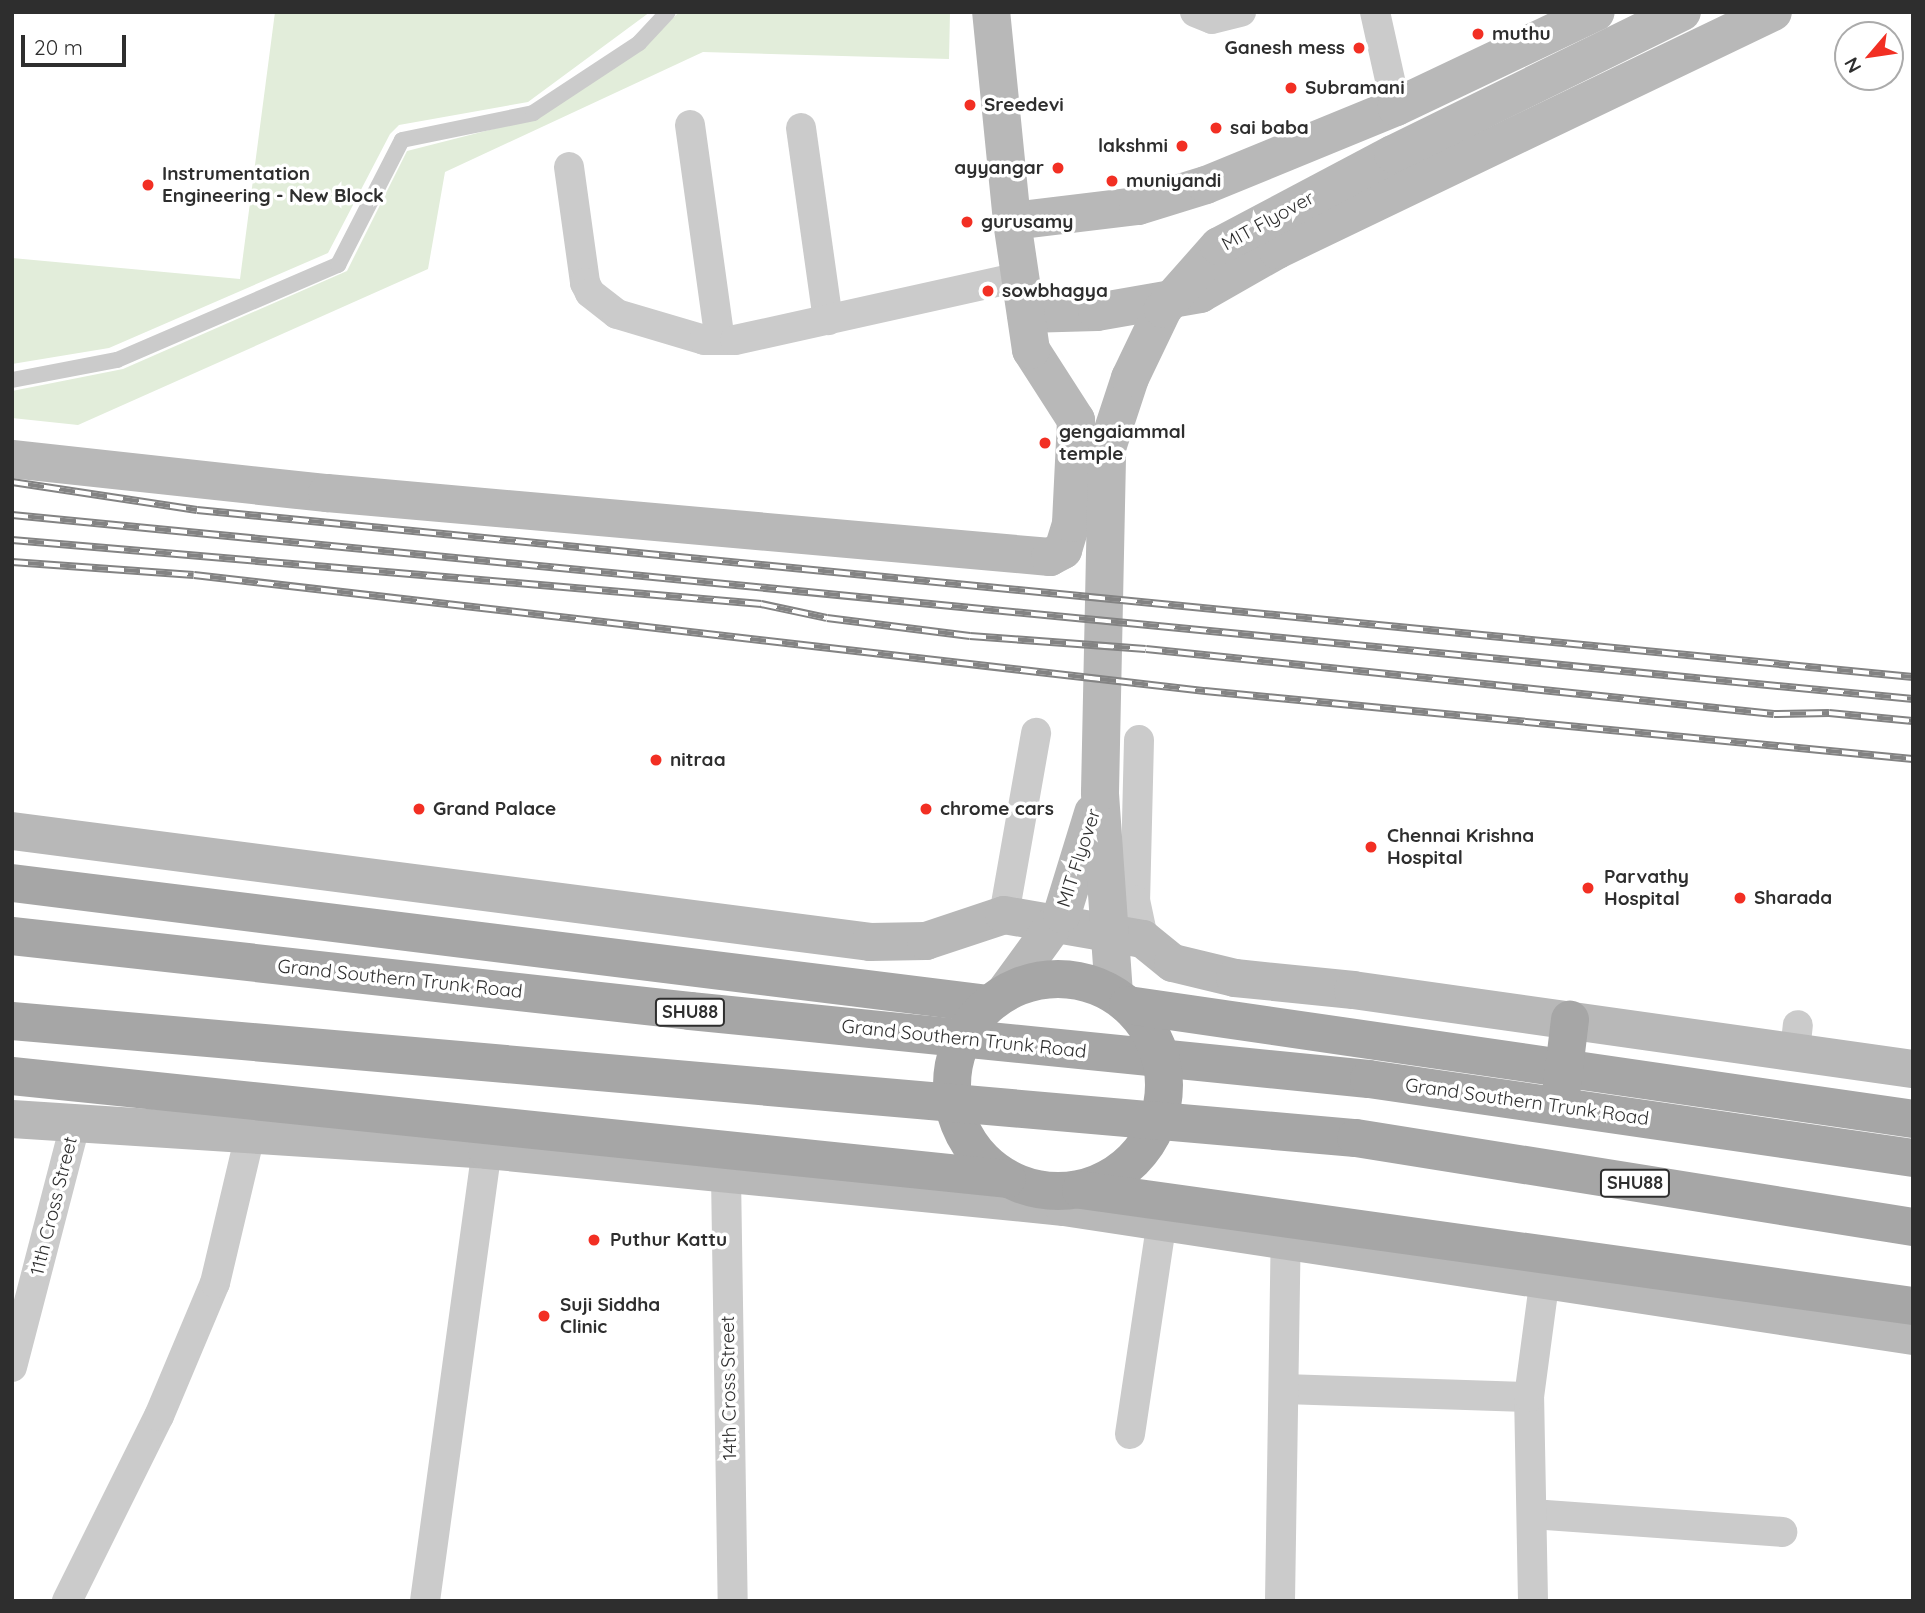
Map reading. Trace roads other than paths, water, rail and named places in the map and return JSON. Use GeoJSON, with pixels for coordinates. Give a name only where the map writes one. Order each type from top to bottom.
{"type":"FeatureCollection","features":[{"type":"Feature","properties":{"kind":"main road"},"geometry":{"type":"LineString","coordinates":[[12,883],[997,998]]}},
{"type":"Feature","properties":{"kind":"main road","name":"Grand Southern Trunk Road"},"geometry":{"type":"LineString","coordinates":[[12,936],[690,1012],[1369,1079],[1913,1158]]}},
{"type":"Feature","properties":{"kind":"main road"},"geometry":{"type":"LineString","coordinates":[[1913,1119],[1121,999],[1088,982],[1060,978],[1032,981],[997,998],[965,1031],[954,1063],[952,1097],[961,1130],[980,1158],[1007,1179],[1031,1189],[1081,1190],[1913,1306]]}},
{"type":"Feature","properties":{"kind":"main road"},"geometry":{"type":"LineString","coordinates":[[1081,1190],[1112,1178],[1138,1157],[1156,1129],[1162,1107],[1162,1062],[1150,1031],[1121,999]]}},
{"type":"Feature","properties":{"kind":"main road"},"geometry":{"type":"LineString","coordinates":[[1559,1106],[1570,1020]]}},
{"type":"Feature","properties":{"kind":"main road","name":"SHU88"},"geometry":{"type":"LineString","coordinates":[[12,1021],[1356,1138],[1913,1227]]}},
{"type":"Feature","properties":{"kind":"main road"},"geometry":{"type":"LineString","coordinates":[[12,1076],[1007,1179]]}},
{"type":"Feature","properties":{"kind":"street"},"geometry":{"type":"LineString","coordinates":[[12,459],[327,493],[1049,556],[1063,550],[1071,523],[1076,420],[1026,314],[1012,221],[991,12]]}},
{"type":"Feature","properties":{"kind":"street"},"geometry":{"type":"LineString","coordinates":[[1195,12],[1212,19],[1241,12]]}},
{"type":"Feature","properties":{"kind":"street"},"geometry":{"type":"LineString","coordinates":[[1376,12],[1396,107]]}},
{"type":"Feature","properties":{"kind":"street"},"geometry":{"type":"LineString","coordinates":[[1012,221],[1138,206],[1206,186],[1396,107],[1556,21],[1596,12]]}},
{"type":"Feature","properties":{"kind":"street","name":"MIT Flyover"},"geometry":{"type":"LineString","coordinates":[[1121,999],[1100,792],[1107,448],[1130,379],[1163,309],[1219,246],[1393,154],[1682,12]]}},
{"type":"Feature","properties":{"kind":"street"},"geometry":{"type":"LineString","coordinates":[[569,167],[585,283],[601,306],[704,340],[720,340],[828,320],[1097,312],[1200,294],[1277,250],[1773,12]]}},
{"type":"Feature","properties":{"kind":"street"},"geometry":{"type":"LineString","coordinates":[[690,125],[720,340]]}},
{"type":"Feature","properties":{"kind":"street"},"geometry":{"type":"LineString","coordinates":[[802,128],[828,320]]}},
{"type":"Feature","properties":{"kind":"street"},"geometry":{"type":"LineString","coordinates":[[1004,915],[1036,733]]}},
{"type":"Feature","properties":{"kind":"street"},"geometry":{"type":"LineString","coordinates":[[1139,740],[1135,900],[1143,939]]}},
{"type":"Feature","properties":{"kind":"street","name":"MIT Flyover"},"geometry":{"type":"LineString","coordinates":[[997,998],[1062,914],[1100,792]]}},
{"type":"Feature","properties":{"kind":"street"},"geometry":{"type":"LineString","coordinates":[[12,831],[870,942],[926,941],[1004,915],[1143,939],[1173,963],[1235,978],[1570,1020],[1796,1038],[1913,1069]]}},
{"type":"Feature","properties":{"kind":"street"},"geometry":{"type":"LineString","coordinates":[[12,1119],[75,1126],[487,1150],[726,1176],[1064,1207],[1545,1277],[1913,1336]]}},
{"type":"Feature","properties":{"kind":"street","name":"11th Cross Street"},"geometry":{"type":"LineString","coordinates":[[12,1367],[75,1126]]}},
{"type":"Feature","properties":{"kind":"street"},"geometry":{"type":"LineString","coordinates":[[67,1601],[159,1416],[215,1283],[250,1135]]}},
{"type":"Feature","properties":{"kind":"street"},"geometry":{"type":"LineString","coordinates":[[425,1601],[487,1150]]}},
{"type":"Feature","properties":{"kind":"street","name":"14th Cross Street"},"geometry":{"type":"LineString","coordinates":[[726,1176],[733,1601]]}},
{"type":"Feature","properties":{"kind":"street"},"geometry":{"type":"LineString","coordinates":[[1130,1434],[1162,1221]]}},
{"type":"Feature","properties":{"kind":"street"},"geometry":{"type":"LineString","coordinates":[[1280,1601],[1286,1239]]}},
{"type":"Feature","properties":{"kind":"street"},"geometry":{"type":"LineString","coordinates":[[1533,1601],[1530,1397],[1545,1277]]}},
{"type":"Feature","properties":{"kind":"street"},"geometry":{"type":"LineString","coordinates":[[1284,1389],[1530,1397]]}},
{"type":"Feature","properties":{"kind":"street"},"geometry":{"type":"LineString","coordinates":[[1532,1514],[1782,1532]]}},
{"type":"Feature","properties":{"kind":"lane"},"geometry":{"type":"LineString","coordinates":[[12,380],[117,360],[338,265],[402,140],[533,113],[639,43],[668,12]]}},
{"type":"Feature","properties":{"kind":"railway"},"geometry":{"type":"LineString","coordinates":[[12,482],[197,510],[1913,677]]}},
{"type":"Feature","properties":{"kind":"railway"},"geometry":{"type":"LineString","coordinates":[[12,515],[1913,699]]}},
{"type":"Feature","properties":{"kind":"railway"},"geometry":{"type":"LineString","coordinates":[[12,540],[761,604],[827,618],[970,636],[1146,649],[1774,714],[1829,713],[1913,721]]}},
{"type":"Feature","properties":{"kind":"railway"},"geometry":{"type":"LineString","coordinates":[[12,562],[194,575],[1205,691],[1913,759]]}},
{"type":"Feature","properties":{"kind":"place","name":"muthu"},"geometry":{"type":"Point","coordinates":[1478,34]}},
{"type":"Feature","properties":{"kind":"place","name":"Ganesh mess"},"geometry":{"type":"Point","coordinates":[1359,48]}},
{"type":"Feature","properties":{"kind":"place","name":"Subramani"},"geometry":{"type":"Point","coordinates":[1291,88]}},
{"type":"Feature","properties":{"kind":"place","name":"Sreedevi"},"geometry":{"type":"Point","coordinates":[970,105]}},
{"type":"Feature","properties":{"kind":"place","name":"sai baba"},"geometry":{"type":"Point","coordinates":[1216,128]}},
{"type":"Feature","properties":{"kind":"place","name":"lakshmi"},"geometry":{"type":"Point","coordinates":[1182,146]}},
{"type":"Feature","properties":{"kind":"place","name":"ayyangar"},"geometry":{"type":"Point","coordinates":[1058,168]}},
{"type":"Feature","properties":{"kind":"place","name":"muniyandi"},"geometry":{"type":"Point","coordinates":[1112,181]}},
{"type":"Feature","properties":{"kind":"place","name":"Instrumentation Engineering - New Block"},"geometry":{"type":"Point","coordinates":[148,185]}},
{"type":"Feature","properties":{"kind":"place","name":"gurusamy"},"geometry":{"type":"Point","coordinates":[967,222]}},
{"type":"Feature","properties":{"kind":"place","name":"sowbhagya"},"geometry":{"type":"Point","coordinates":[988,291]}},
{"type":"Feature","properties":{"kind":"place","name":"gengaiammal temple"},"geometry":{"type":"Point","coordinates":[1045,443]}},
{"type":"Feature","properties":{"kind":"place","name":"nitraa"},"geometry":{"type":"Point","coordinates":[656,760]}},
{"type":"Feature","properties":{"kind":"place","name":"Grand Palace"},"geometry":{"type":"Point","coordinates":[419,809]}},
{"type":"Feature","properties":{"kind":"place","name":"chrome cars"},"geometry":{"type":"Point","coordinates":[926,809]}},
{"type":"Feature","properties":{"kind":"place","name":"Chennai Krishna Hospital"},"geometry":{"type":"Point","coordinates":[1371,847]}},
{"type":"Feature","properties":{"kind":"place","name":"Parvathy Hospital"},"geometry":{"type":"Point","coordinates":[1588,888]}},
{"type":"Feature","properties":{"kind":"place","name":"Sharada"},"geometry":{"type":"Point","coordinates":[1740,898]}},
{"type":"Feature","properties":{"kind":"place","name":"Puthur Kattu"},"geometry":{"type":"Point","coordinates":[594,1240]}},
{"type":"Feature","properties":{"kind":"place","name":"Suji Siddha Clinic"},"geometry":{"type":"Point","coordinates":[544,1316]}}]}
